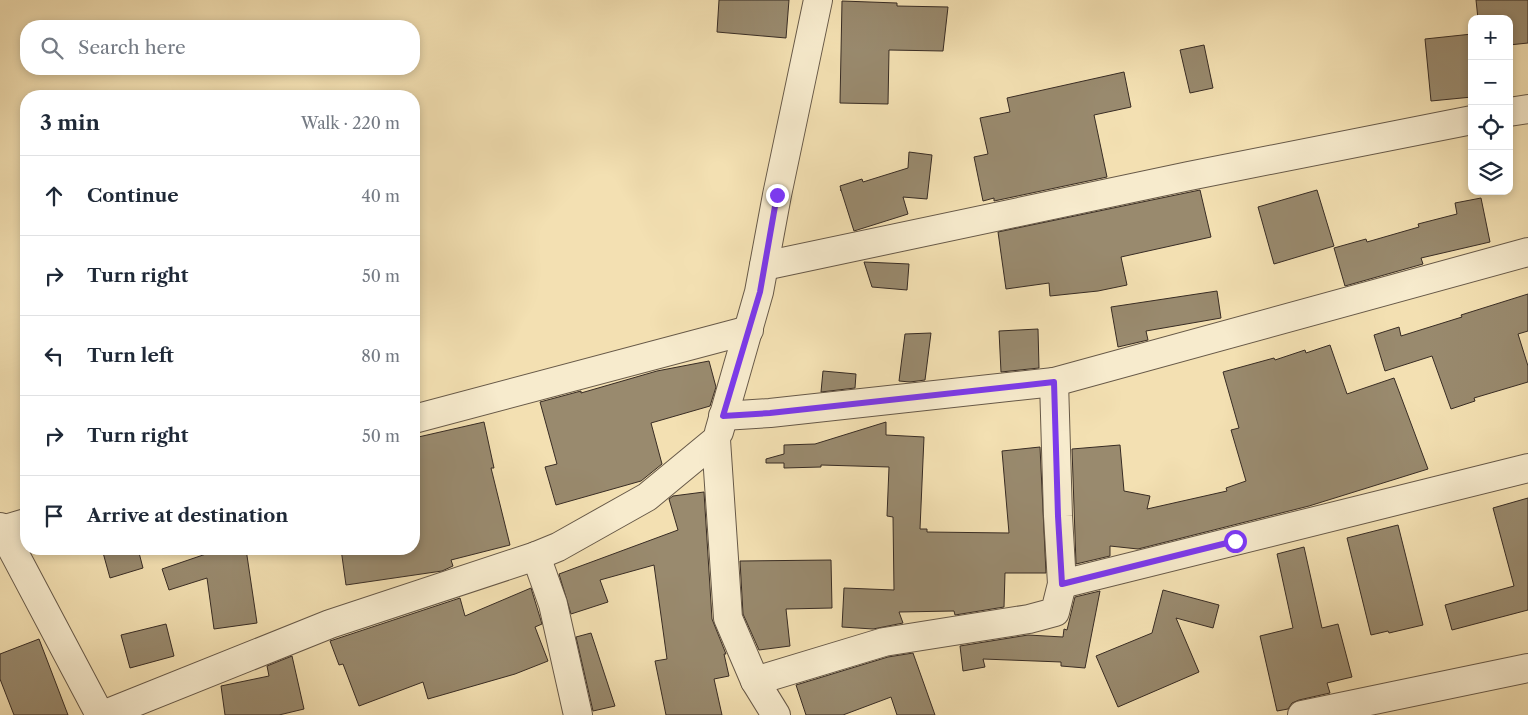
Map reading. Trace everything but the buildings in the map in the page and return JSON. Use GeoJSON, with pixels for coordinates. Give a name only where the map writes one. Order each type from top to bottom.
{"type":"FeatureCollection","features":[{"type":"Feature","properties":{"kind":"street"},"geometry":{"type":"LineString","coordinates":[[776,715],[755,681],[728,618],[720,428],[760,292],[777,195],[818,0]]}},
{"type":"Feature","properties":{"kind":"street"},"geometry":{"type":"LineString","coordinates":[[1513,111],[1528,109]]}},
{"type":"Feature","properties":{"kind":"street"},"geometry":{"type":"LineString","coordinates":[[764,266],[1189,176],[1468,121]]}},
{"type":"Feature","properties":{"kind":"street"},"geometry":{"type":"LineString","coordinates":[[23,555],[102,715],[330,624],[558,547],[647,497],[720,428],[780,412],[1054,382],[1528,252]]}},
{"type":"Feature","properties":{"kind":"street"},"geometry":{"type":"LineString","coordinates":[[420,417],[749,330]]}},
{"type":"Feature","properties":{"kind":"street"},"geometry":{"type":"LineString","coordinates":[[755,681],[884,642],[1029,619],[1055,612],[1062,584],[1054,382]]}},
{"type":"Feature","properties":{"kind":"street"},"geometry":{"type":"LineString","coordinates":[[1062,584],[1528,468]]}},
{"type":"Feature","properties":{"kind":"street"},"geometry":{"type":"LineString","coordinates":[[9,527],[20,549]]}},
{"type":"Feature","properties":{"kind":"street"},"geometry":{"type":"LineString","coordinates":[[536,556],[553,604],[578,715]]}},
{"type":"Feature","properties":{"kind":"street"},"geometry":{"type":"LineString","coordinates":[[1302,715],[1528,668]]}},
{"type":"Feature","properties":{"kind":"route"},"geometry":{"type":"LineString","coordinates":[[777,195],[760,292],[723,416],[770,413],[1054,382],[1062,584],[1235,541]]}}]}
